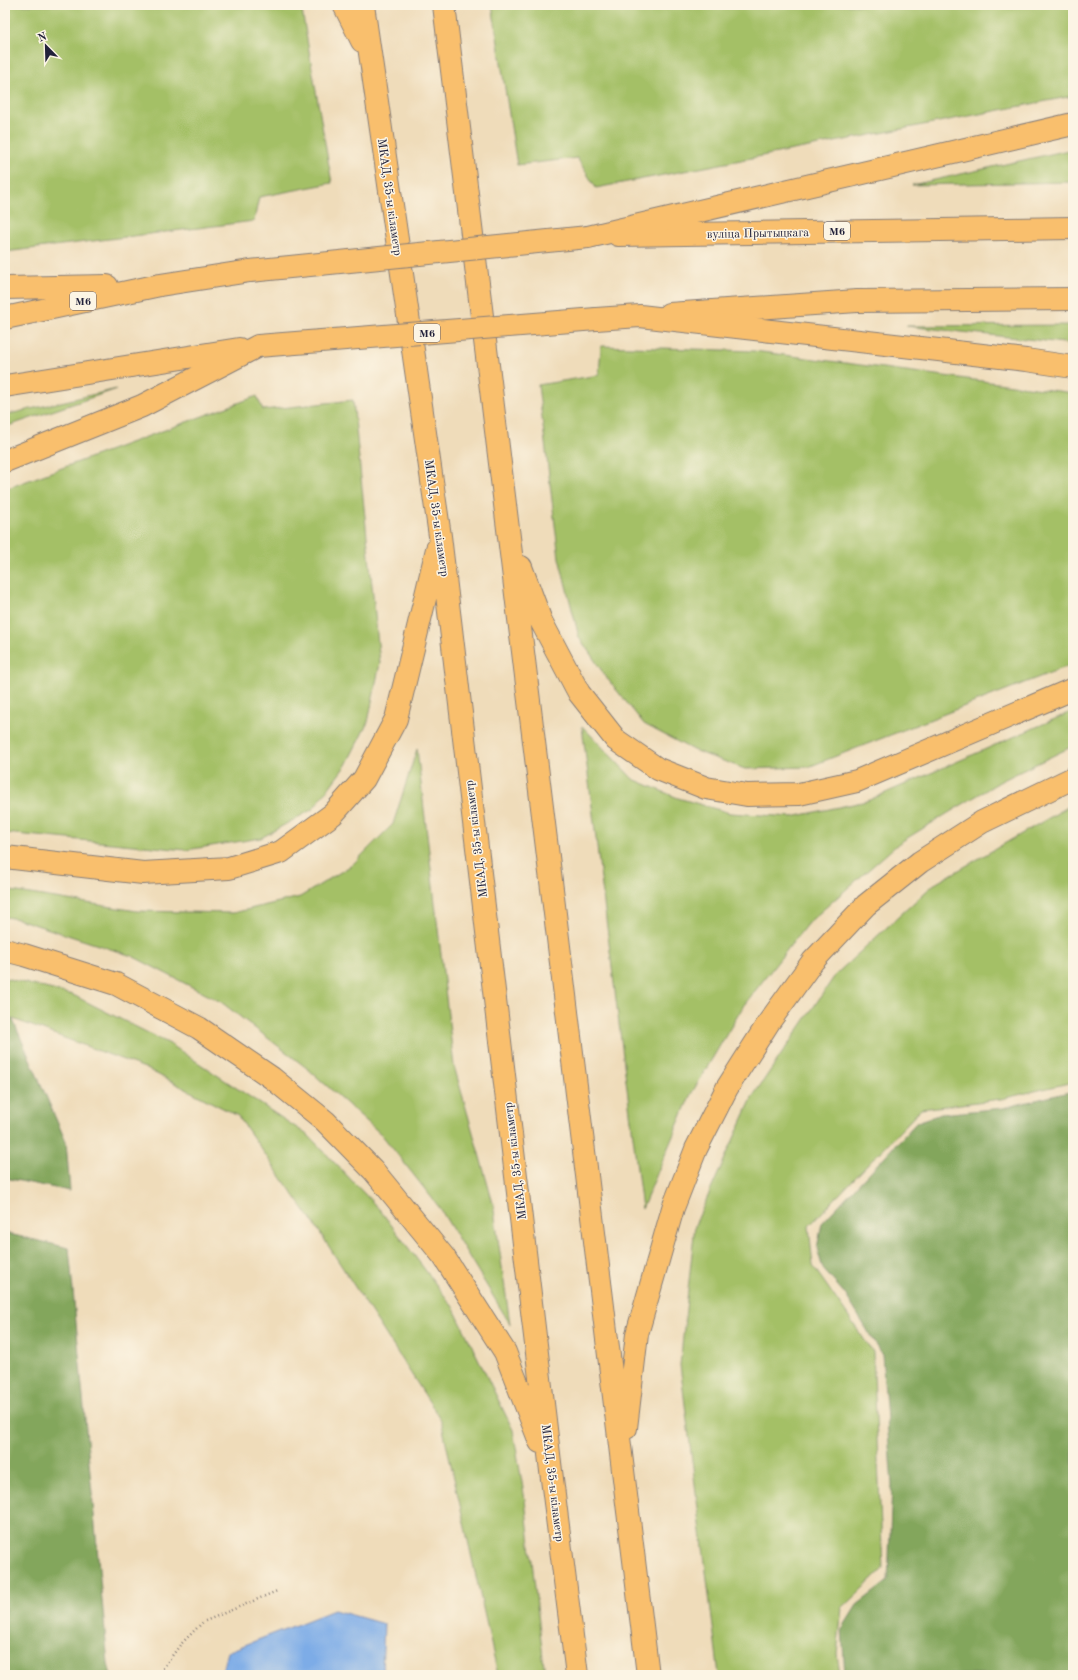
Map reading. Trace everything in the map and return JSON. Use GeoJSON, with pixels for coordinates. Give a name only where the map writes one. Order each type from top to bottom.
{"type":"FeatureCollection","features":[{"type":"Feature","properties":{"kind":"main road"},"geometry":{"type":"LineString","coordinates":[[344,5],[369,54]]}},
{"type":"Feature","properties":{"kind":"main road","name":"МКАД, 35-ы кіламетр"},"geometry":{"type":"LineString","coordinates":[[363,5],[440,536],[577,1675]]}},
{"type":"Feature","properties":{"kind":"main road"},"geometry":{"type":"LineString","coordinates":[[444,5],[648,1675]]}},
{"type":"Feature","properties":{"kind":"main road"},"geometry":{"type":"LineString","coordinates":[[448,34],[450,5]]}},
{"type":"Feature","properties":{"kind":"main road"},"geometry":{"type":"LineString","coordinates":[[594,236],[1073,124]]}},
{"type":"Feature","properties":{"kind":"main road","name":"вуліца Прытыцкага"},"geometry":{"type":"LineString","coordinates":[[594,236],[1073,228]]}},
{"type":"Feature","properties":{"kind":"main road","name":"М6"},"geometry":{"type":"LineString","coordinates":[[5,318],[160,285],[250,271],[594,236]]}},
{"type":"Feature","properties":{"kind":"main road"},"geometry":{"type":"LineString","coordinates":[[5,288],[160,285]]}},
{"type":"Feature","properties":{"kind":"main road","name":"М6"},"geometry":{"type":"LineString","coordinates":[[5,386],[258,346],[640,316],[857,301],[1073,299]]}},
{"type":"Feature","properties":{"kind":"main road"},"geometry":{"type":"LineString","coordinates":[[640,316],[1026,360],[1073,367]]}},
{"type":"Feature","properties":{"kind":"main road"},"geometry":{"type":"LineString","coordinates":[[5,461],[142,406],[258,346]]}},
{"type":"Feature","properties":{"kind":"main road"},"geometry":{"type":"LineString","coordinates":[[509,533],[541,621],[579,693],[616,740],[658,769],[706,788],[747,795],[799,794],[857,781],[1073,689]]}},
{"type":"Feature","properties":{"kind":"main road"},"geometry":{"type":"LineString","coordinates":[[5,857],[143,873],[229,868],[281,852],[333,814],[364,779],[396,719],[440,536]]}},
{"type":"Feature","properties":{"kind":"main road"},"geometry":{"type":"LineString","coordinates":[[622,1463],[637,1334],[673,1208],[696,1149],[724,1095],[769,1022],[813,961],[866,905],[920,862],[982,822],[1073,778]]}},
{"type":"Feature","properties":{"kind":"main road"},"geometry":{"type":"LineString","coordinates":[[5,950],[116,984],[192,1025],[272,1078],[325,1121],[373,1170],[444,1257],[505,1352],[552,1471]]}},
{"type":"Feature","properties":{"kind":"path"},"geometry":{"type":"LineString","coordinates":[[158,1675],[180,1645],[203,1622],[277,1591]]}},
{"type":"Feature","properties":{"kind":"green space"},"geometry":{"type":"Polygon","coordinates":[[[5,5],[301,5],[332,183],[259,197],[254,221],[5,252],[5,5]]]}},
{"type":"Feature","properties":{"kind":"green space"},"geometry":{"type":"Polygon","coordinates":[[[492,5],[1073,5],[1073,96],[596,188],[577,158],[517,165],[492,5]]]}},
{"type":"Feature","properties":{"kind":"green space"},"geometry":{"type":"Polygon","coordinates":[[[1073,149],[1073,182],[912,185],[1073,149]]]}},
{"type":"Feature","properties":{"kind":"green space"},"geometry":{"type":"Polygon","coordinates":[[[1073,325],[1073,344],[906,326],[1073,325]]]}},
{"type":"Feature","properties":{"kind":"green space"},"geometry":{"type":"Polygon","coordinates":[[[601,346],[754,351],[1073,393],[1073,664],[808,767],[745,769],[693,750],[644,724],[606,677],[579,637],[559,558],[538,385],[599,375],[601,346]]]}},
{"type":"Feature","properties":{"kind":"green space"},"geometry":{"type":"Polygon","coordinates":[[[117,389],[5,427],[5,415],[117,389]]]}},
{"type":"Feature","properties":{"kind":"green space"},"geometry":{"type":"Polygon","coordinates":[[[257,396],[263,410],[353,400],[380,663],[368,722],[346,765],[313,809],[261,838],[186,850],[5,833],[5,489],[257,396]]]}},
{"type":"Feature","properties":{"kind":"green space"},"geometry":{"type":"Polygon","coordinates":[[[1073,711],[1073,746],[1001,781],[899,843],[808,923],[744,1005],[690,1096],[642,1209],[582,726],[633,779],[678,798],[730,813],[792,817],[867,801],[1073,711]]]}},
{"type":"Feature","properties":{"kind":"green space"},"geometry":{"type":"Polygon","coordinates":[[[417,749],[454,1066],[493,1203],[510,1324],[439,1207],[382,1135],[308,1069],[221,1002],[132,956],[18,919],[5,917],[5,890],[137,911],[233,913],[300,897],[352,865],[393,824],[417,749]]]}},
{"type":"Feature","properties":{"kind":"green space"},"geometry":{"type":"Polygon","coordinates":[[[1073,804],[1073,1082],[1001,1099],[921,1109],[809,1226],[813,1266],[873,1352],[883,1569],[842,1608],[837,1654],[840,1675],[719,1675],[680,1365],[695,1225],[753,1096],[836,974],[933,885],[1073,804]]]}},
{"type":"Feature","properties":{"kind":"green space"},"geometry":{"type":"Polygon","coordinates":[[[5,978],[73,995],[170,1044],[309,1136],[380,1210],[453,1307],[513,1430],[525,1500],[545,1675],[498,1675],[441,1420],[315,1225],[238,1116],[145,1068],[5,1016],[5,978]]]}},
{"type":"Feature","properties":{"kind":"green space"},"geometry":{"type":"Polygon","coordinates":[[[5,1016],[13,1020],[66,1142],[70,1191],[5,1178],[5,1016]]]}},
{"type":"Feature","properties":{"kind":"green space"},"geometry":{"type":"Polygon","coordinates":[[[1073,1091],[1073,1675],[845,1675],[842,1629],[857,1605],[888,1581],[892,1485],[882,1354],[845,1294],[823,1269],[817,1248],[822,1223],[917,1122],[941,1114],[1003,1108],[1073,1091]]]}},
{"type":"Feature","properties":{"kind":"green space"},"geometry":{"type":"Polygon","coordinates":[[[5,1233],[69,1248],[108,1664],[111,1675],[5,1675],[5,1233]]]}},
{"type":"Feature","properties":{"kind":"water"},"geometry":{"type":"Polygon","coordinates":[[[334,1610],[384,1624],[382,1675],[221,1675],[227,1652],[334,1610]]]}}]}
